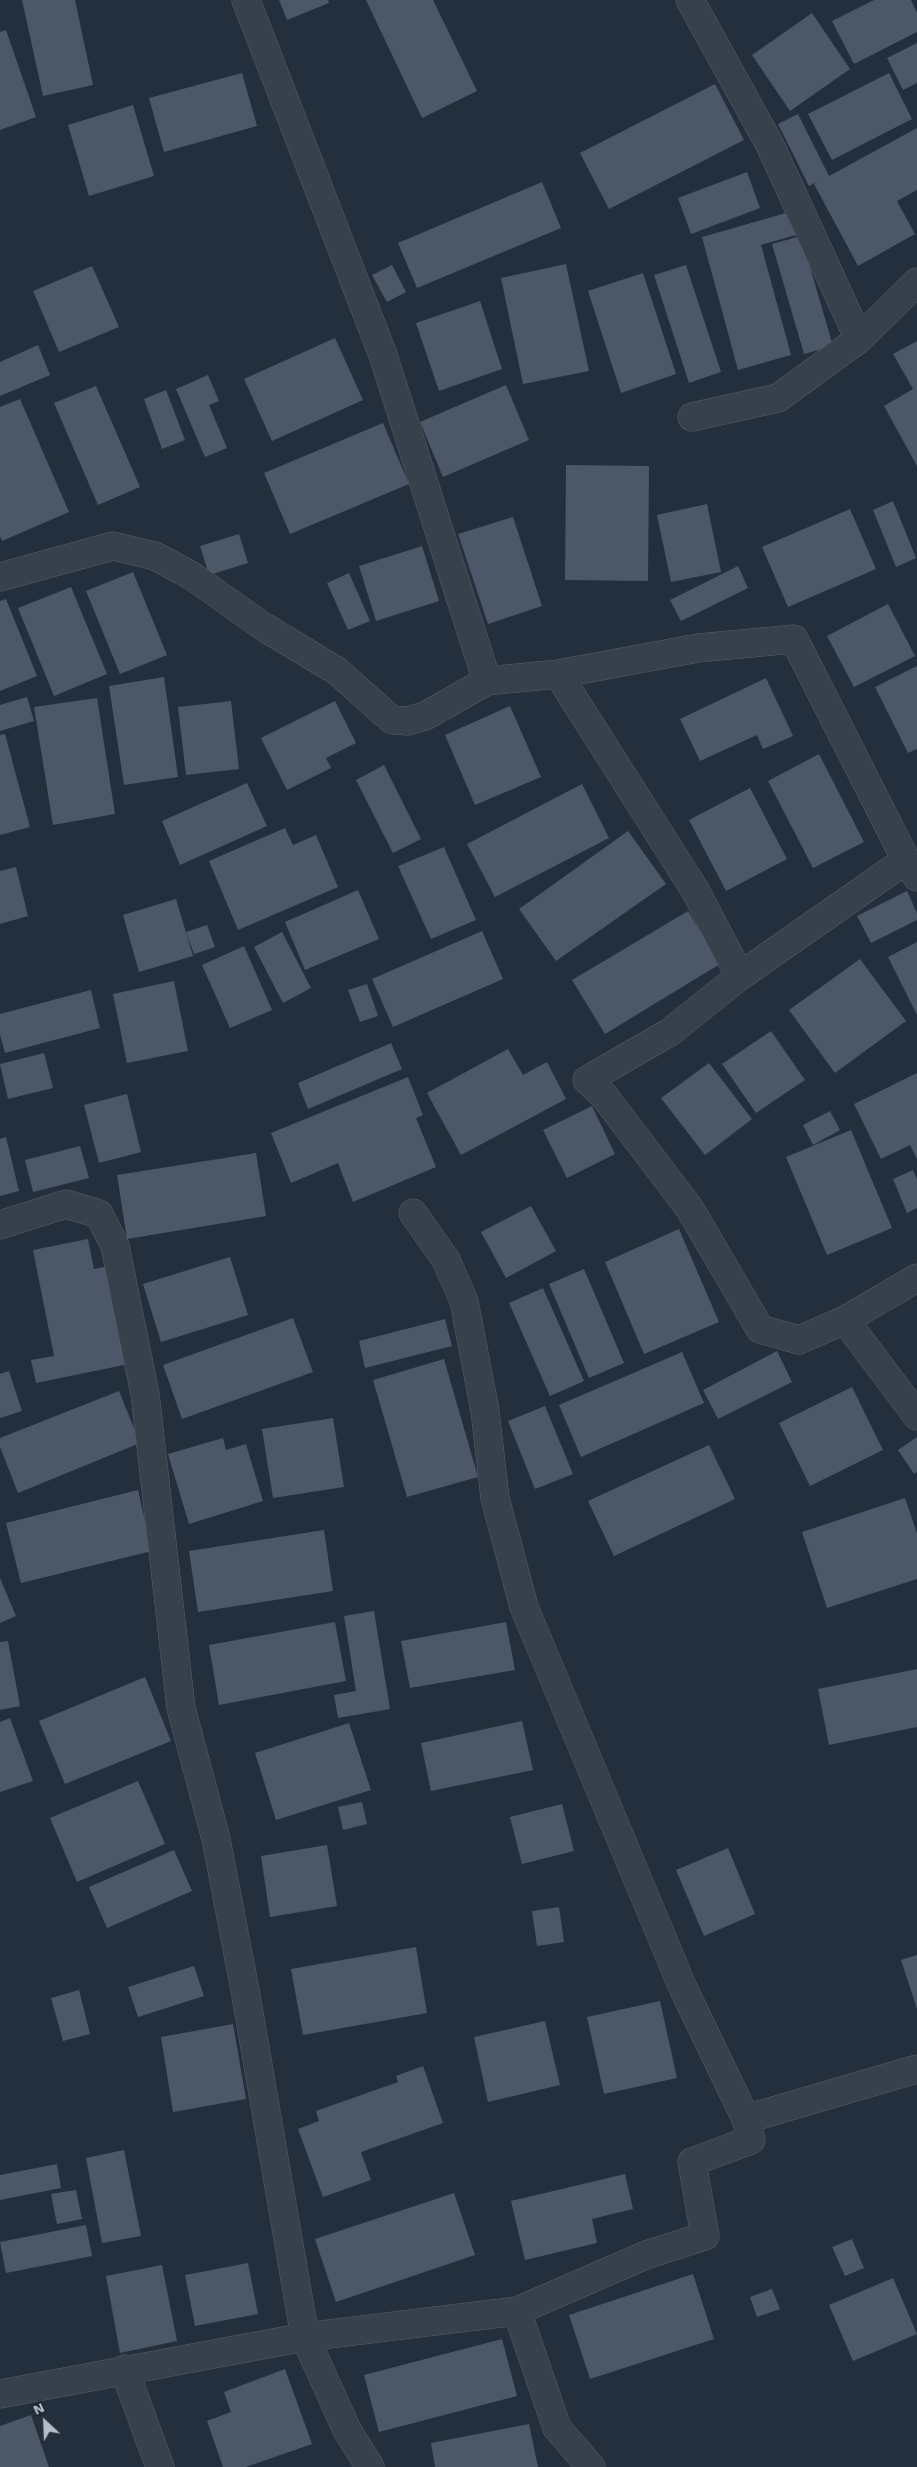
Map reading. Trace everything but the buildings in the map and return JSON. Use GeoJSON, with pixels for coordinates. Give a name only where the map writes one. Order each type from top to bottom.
{"type":"FeatureCollection","features":[{"type":"Feature","properties":{"kind":"street"},"geometry":{"type":"LineString","coordinates":[[246,0],[383,355],[487,681]]}},
{"type":"Feature","properties":{"kind":"street"},"geometry":{"type":"LineString","coordinates":[[690,0],[770,145],[859,339]]}},
{"type":"Feature","properties":{"kind":"street"},"geometry":{"type":"LineString","coordinates":[[692,417],[778,398],[859,339],[917,282]]}},
{"type":"Feature","properties":{"kind":"street"},"geometry":{"type":"LineString","coordinates":[[0,577],[113,546],[155,556],[192,576],[264,627],[337,671],[392,720],[408,721],[425,716],[487,681],[558,674],[698,648],[794,639],[912,869],[740,976],[670,1032],[587,1080],[605,1097],[690,1209],[760,1329],[800,1340],[845,1320],[917,1278]]}},
{"type":"Feature","properties":{"kind":"street"},"geometry":{"type":"LineString","coordinates":[[558,674],[695,890],[740,976]]}},
{"type":"Feature","properties":{"kind":"street"},"geometry":{"type":"LineString","coordinates":[[0,1225],[66,1204],[100,1214],[115,1246],[145,1394],[181,1708],[216,1839],[245,1990],[305,2337],[347,2430],[370,2467]]}},
{"type":"Feature","properties":{"kind":"street"},"geometry":{"type":"LineString","coordinates":[[0,2394],[305,2337],[517,2311],[646,2255],[705,2236],[692,2162],[751,2140],[746,2119],[683,1988],[524,1607],[495,1498],[485,1411],[464,1301],[446,1260],[413,1213]]}},
{"type":"Feature","properties":{"kind":"street"},"geometry":{"type":"LineString","coordinates":[[845,1320],[917,1416]]}},
{"type":"Feature","properties":{"kind":"street"},"geometry":{"type":"LineString","coordinates":[[746,2119],[917,2069]]}},
{"type":"Feature","properties":{"kind":"street"},"geometry":{"type":"LineString","coordinates":[[517,2311],[557,2428],[591,2467]]}},
{"type":"Feature","properties":{"kind":"street"},"geometry":{"type":"LineString","coordinates":[[124,2370],[160,2467]]}}]}
